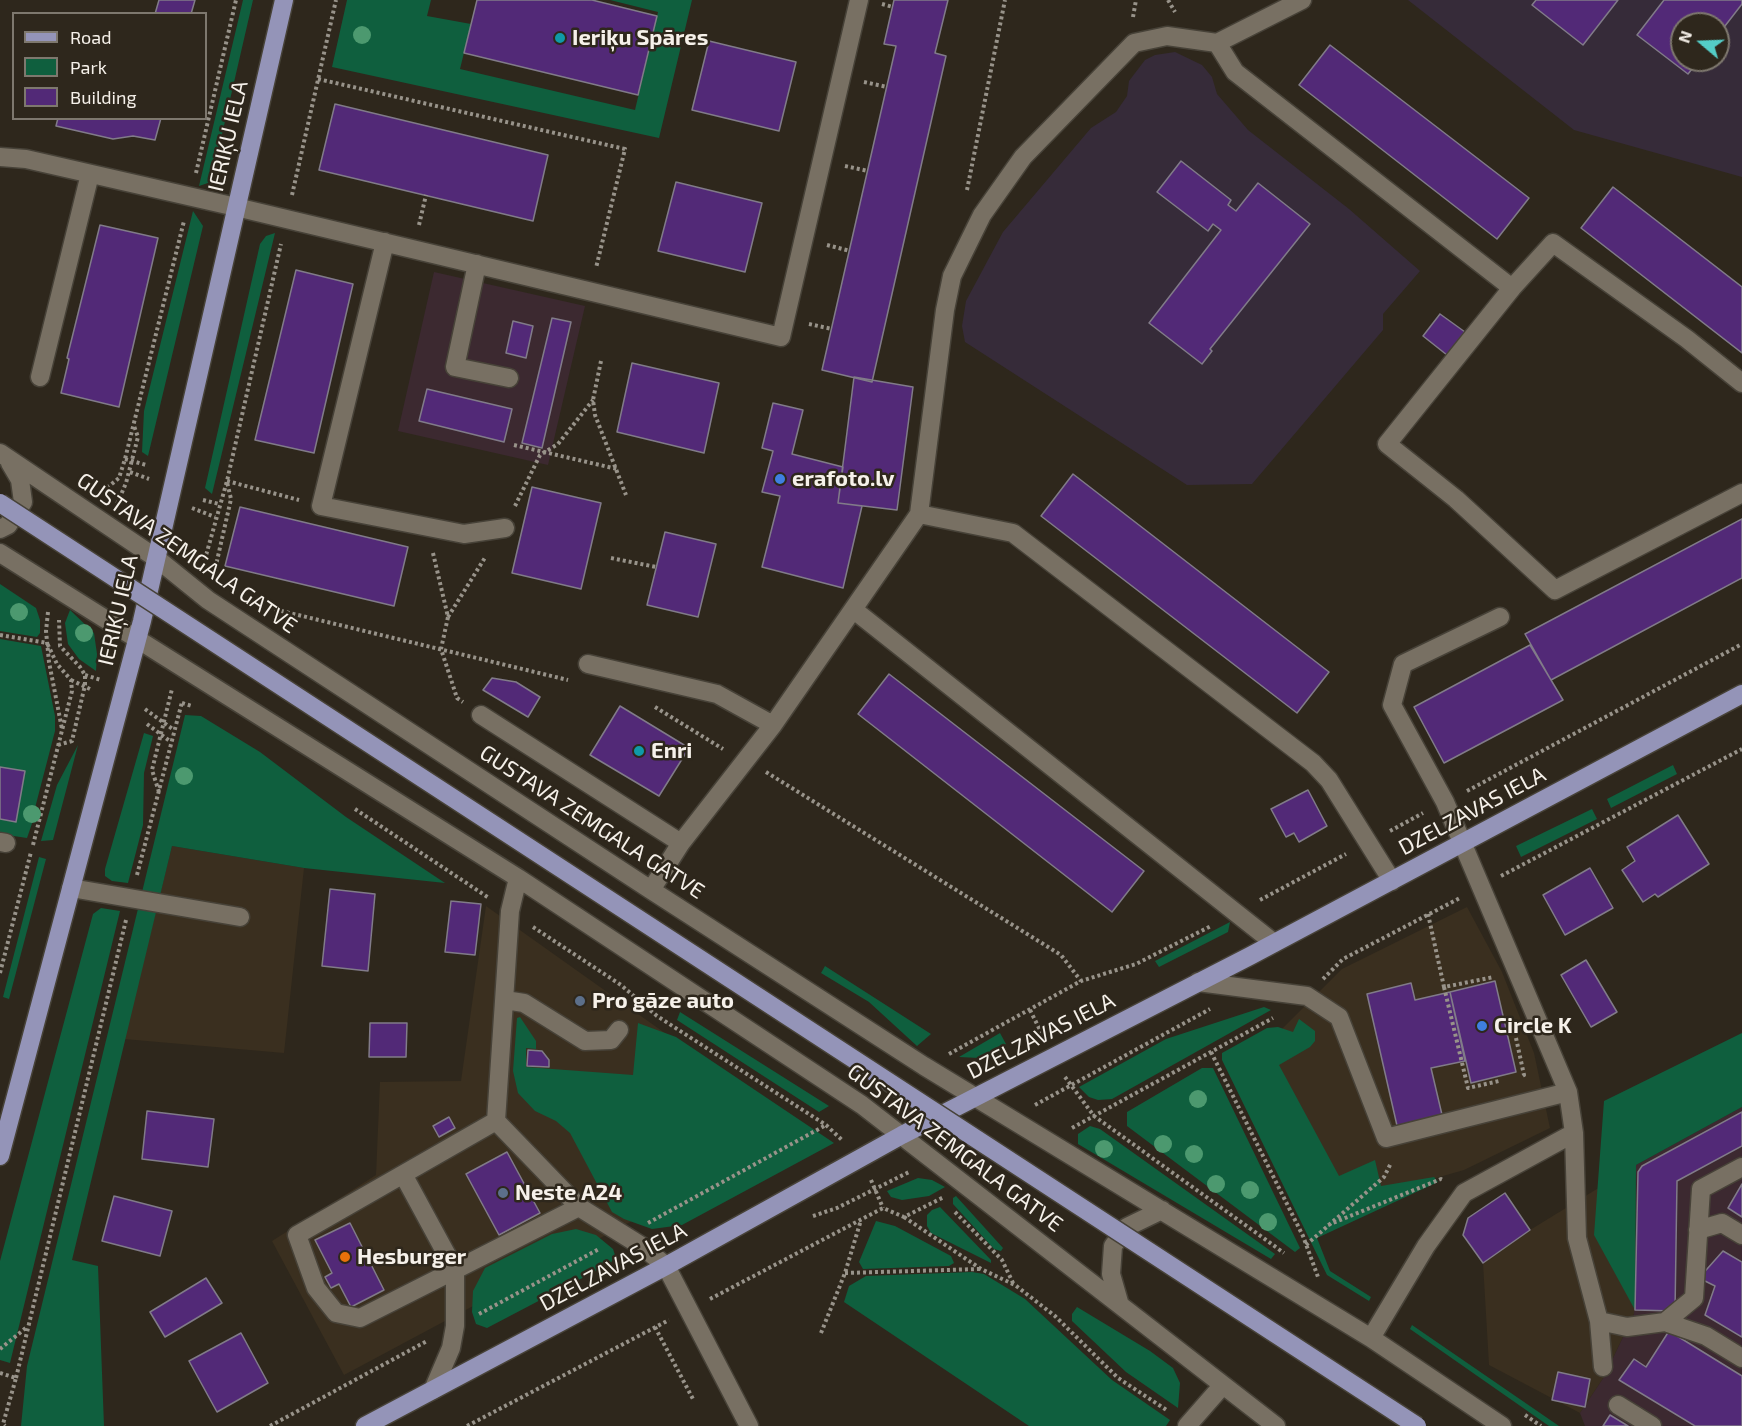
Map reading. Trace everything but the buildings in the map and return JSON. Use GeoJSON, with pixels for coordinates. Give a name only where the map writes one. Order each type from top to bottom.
{"type":"FeatureCollection","features":[{"type":"Feature","properties":{"kind":"main road","name":"IERIĶU IELA"},"geometry":{"type":"LineString","coordinates":[[0,1156],[137,639],[284,0]]}},
{"type":"Feature","properties":{"kind":"main road","name":"GUSTAVA ZEMGALA GATVE"},"geometry":{"type":"LineString","coordinates":[[0,503],[1417,1426]]}},
{"type":"Feature","properties":{"kind":"main road","name":"DZELZAVAS IELA"},"geometry":{"type":"LineString","coordinates":[[365,1426],[666,1266],[902,1135],[1461,845],[1742,694]]}},
{"type":"Feature","properties":{"kind":"street"},"geometry":{"type":"LineString","coordinates":[[0,157],[26,159],[236,207],[781,337],[859,0]]}},
{"type":"Feature","properties":{"kind":"street"},"geometry":{"type":"LineString","coordinates":[[651,890],[681,843],[774,725],[919,514],[945,310],[952,276],[982,215],[1023,156],[1134,43],[1167,36],[1217,43],[1302,0]]}},
{"type":"Feature","properties":{"kind":"street"},"geometry":{"type":"LineString","coordinates":[[1217,43],[1235,72],[1512,288]]}},
{"type":"Feature","properties":{"kind":"street"},"geometry":{"type":"LineString","coordinates":[[40,377],[90,174]]}},
{"type":"Feature","properties":{"kind":"street"},"geometry":{"type":"LineString","coordinates":[[385,242],[321,506],[427,529],[464,534],[505,528]]}},
{"type":"Feature","properties":{"kind":"street"},"geometry":{"type":"LineString","coordinates":[[1742,383],[1687,339],[1553,243],[1512,288],[1387,444],[1456,499],[1555,590],[1742,493]]}},
{"type":"Feature","properties":{"kind":"street"},"geometry":{"type":"LineString","coordinates":[[477,264],[455,367],[509,378]]}},
{"type":"Feature","properties":{"kind":"street","name":"GUSTAVA ZEMGALA GATVE"},"geometry":{"type":"LineString","coordinates":[[3,455],[156,558],[208,600],[651,890],[924,1066],[1371,1338],[1502,1426]]}},
{"type":"Feature","properties":{"kind":"street","name":"GUSTAVA ZEMGALA GATVE"},"geometry":{"type":"LineString","coordinates":[[0,529],[8,525],[23,502],[21,480],[3,455]]}},
{"type":"Feature","properties":{"kind":"street"},"geometry":{"type":"LineString","coordinates":[[919,514],[1013,533],[1313,763],[1329,780],[1392,881]]}},
{"type":"Feature","properties":{"kind":"street","name":"GUSTAVA ZEMGALA GATVE"},"geometry":{"type":"LineString","coordinates":[[0,553],[62,589],[137,639],[518,878],[862,1106],[1119,1302],[1222,1386],[1276,1426]]}},
{"type":"Feature","properties":{"kind":"street"},"geometry":{"type":"LineString","coordinates":[[854,610],[1274,943]]}},
{"type":"Feature","properties":{"kind":"street"},"geometry":{"type":"LineString","coordinates":[[1500,617],[1403,664],[1392,705],[1444,802],[1568,1092],[1574,1133],[1577,1239],[1599,1321],[1603,1367]]}},
{"type":"Feature","properties":{"kind":"street"},"geometry":{"type":"LineString","coordinates":[[588,664],[717,694],[774,725]]}},
{"type":"Feature","properties":{"kind":"street"},"geometry":{"type":"LineString","coordinates":[[481,715],[681,843]]}},
{"type":"Feature","properties":{"kind":"street"},"geometry":{"type":"LineString","coordinates":[[518,878],[510,911],[496,1121],[579,1207],[624,1235],[666,1266],[749,1426]]}},
{"type":"Feature","properties":{"kind":"street"},"geometry":{"type":"LineString","coordinates":[[70,888],[240,918]]}},
{"type":"Feature","properties":{"kind":"street"},"geometry":{"type":"LineString","coordinates":[[1198,982],[1307,996],[1340,1017],[1386,1138],[1568,1092]]}},
{"type":"Feature","properties":{"kind":"street"},"geometry":{"type":"LineString","coordinates":[[505,1000],[524,1003],[585,1041],[611,1040],[619,1030]]}},
{"type":"Feature","properties":{"kind":"street"},"geometry":{"type":"LineString","coordinates":[[496,1121],[404,1176],[297,1235],[316,1288],[336,1313],[360,1318],[579,1207]]}},
{"type":"Feature","properties":{"kind":"street"},"geometry":{"type":"LineString","coordinates":[[1371,1338],[1426,1246],[1464,1193],[1574,1133]]}},
{"type":"Feature","properties":{"kind":"street"},"geometry":{"type":"LineString","coordinates":[[1665,1322],[1694,1298],[1701,1189],[1742,1167]]}},
{"type":"Feature","properties":{"kind":"street"},"geometry":{"type":"LineString","coordinates":[[404,1176],[455,1270],[455,1326],[451,1348],[433,1390]]}},
{"type":"Feature","properties":{"kind":"street"},"geometry":{"type":"LineString","coordinates":[[1119,1302],[1111,1274],[1113,1246],[1127,1227],[1162,1210]]}},
{"type":"Feature","properties":{"kind":"street"},"geometry":{"type":"LineString","coordinates":[[1698,1230],[1722,1223],[1742,1235]]}},
{"type":"Feature","properties":{"kind":"street"},"geometry":{"type":"LineString","coordinates":[[1599,1321],[1627,1327],[1665,1322],[1706,1336],[1742,1358]]}},
{"type":"Feature","properties":{"kind":"street"},"geometry":{"type":"LineString","coordinates":[[1188,1425],[1222,1386]]}},
{"type":"Feature","properties":{"kind":"street"},"geometry":{"type":"LineString","coordinates":[[1618,1405],[1652,1426]]}},
{"type":"Feature","properties":{"kind":"path"},"geometry":{"type":"LineString","coordinates":[[966,198],[1005,0]]}},
{"type":"Feature","properties":{"kind":"path"},"geometry":{"type":"LineString","coordinates":[[318,79],[625,149],[591,291]]}},
{"type":"Feature","properties":{"kind":"path"},"geometry":{"type":"LineString","coordinates":[[414,249],[426,195]]}},
{"type":"Feature","properties":{"kind":"path"},"geometry":{"type":"LineString","coordinates":[[601,361],[593,400],[604,442],[618,469],[626,495]]}},
{"type":"Feature","properties":{"kind":"path"},"geometry":{"type":"LineString","coordinates":[[481,715],[457,698],[441,649],[448,617],[505,528],[527,477],[543,452],[558,444],[593,400]]}},
{"type":"Feature","properties":{"kind":"path"},"geometry":{"type":"LineString","coordinates":[[105,498],[108,488],[119,478],[134,425],[138,437],[130,472],[120,496]]}},
{"type":"Feature","properties":{"kind":"path"},"geometry":{"type":"LineString","coordinates":[[514,446],[618,469]]}},
{"type":"Feature","properties":{"kind":"path"},"geometry":{"type":"LineString","coordinates":[[125,459],[146,465]]}},
{"type":"Feature","properties":{"kind":"path"},"geometry":{"type":"LineString","coordinates":[[130,472],[143,476]]}},
{"type":"Feature","properties":{"kind":"path"},"geometry":{"type":"LineString","coordinates":[[227,481],[321,506]]}},
{"type":"Feature","properties":{"kind":"path"},"geometry":{"type":"LineString","coordinates":[[201,573],[227,481]]}},
{"type":"Feature","properties":{"kind":"path"},"geometry":{"type":"LineString","coordinates":[[214,577],[231,499],[227,481]]}},
{"type":"Feature","properties":{"kind":"path"},"geometry":{"type":"LineString","coordinates":[[203,500],[219,504]]}},
{"type":"Feature","properties":{"kind":"path"},"geometry":{"type":"LineString","coordinates":[[200,513],[215,517]]}},
{"type":"Feature","properties":{"kind":"path"},"geometry":{"type":"LineString","coordinates":[[427,529],[448,617]]}},
{"type":"Feature","properties":{"kind":"path"},"geometry":{"type":"LineString","coordinates":[[611,558],[656,567]]}},
{"type":"Feature","properties":{"kind":"path"},"geometry":{"type":"LineString","coordinates":[[261,606],[570,680]]}},
{"type":"Feature","properties":{"kind":"path"},"geometry":{"type":"LineString","coordinates":[[49,609],[47,643],[62,731]]}},
{"type":"Feature","properties":{"kind":"path"},"geometry":{"type":"LineString","coordinates":[[58,745],[72,741],[85,686],[85,675],[60,646],[58,629],[61,614]]}},
{"type":"Feature","properties":{"kind":"path"},"geometry":{"type":"LineString","coordinates":[[0,634],[47,643]]}},
{"type":"Feature","properties":{"kind":"path"},"geometry":{"type":"LineString","coordinates":[[47,643],[57,664],[71,680],[92,690]]}},
{"type":"Feature","properties":{"kind":"path"},"geometry":{"type":"LineString","coordinates":[[924,1066],[1081,981],[1136,964],[1237,912],[1742,644]]}},
{"type":"Feature","properties":{"kind":"path"},"geometry":{"type":"LineString","coordinates":[[85,675],[95,676]]}},
{"type":"Feature","properties":{"kind":"path"},"geometry":{"type":"LineString","coordinates":[[0,973],[72,691],[71,680]]}},
{"type":"Feature","properties":{"kind":"path"},"geometry":{"type":"LineString","coordinates":[[159,792],[152,770],[170,697]]}},
{"type":"Feature","properties":{"kind":"path"},"geometry":{"type":"LineString","coordinates":[[648,702],[1061,955],[1081,981]]}},
{"type":"Feature","properties":{"kind":"path"},"geometry":{"type":"LineString","coordinates":[[3,1425],[131,899],[182,703]]}},
{"type":"Feature","properties":{"kind":"path"},"geometry":{"type":"LineString","coordinates":[[151,712],[174,730]]}},
{"type":"Feature","properties":{"kind":"path"},"geometry":{"type":"LineString","coordinates":[[147,724],[171,742]]}},
{"type":"Feature","properties":{"kind":"path"},"geometry":{"type":"LineString","coordinates":[[1048,1141],[1286,1013],[1307,996],[1342,958],[1480,888],[1742,749]]}},
{"type":"Feature","properties":{"kind":"path"},"geometry":{"type":"LineString","coordinates":[[1428,914],[1468,1088],[1501,1080]]}},
{"type":"Feature","properties":{"kind":"path"},"geometry":{"type":"LineString","coordinates":[[1444,987],[1497,977]]}},
{"type":"Feature","properties":{"kind":"path"},"geometry":{"type":"LineString","coordinates":[[1010,1118],[1170,1033],[1242,989]]}},
{"type":"Feature","properties":{"kind":"path"},"geometry":{"type":"LineString","coordinates":[[1512,1078],[1524,1075],[1514,1028]]}},
{"type":"Feature","properties":{"kind":"path"},"geometry":{"type":"LineString","coordinates":[[1211,1052],[1306,1245],[1318,1277]]}},
{"type":"Feature","properties":{"kind":"path"},"geometry":{"type":"LineString","coordinates":[[270,1426],[826,1125]]}},
{"type":"Feature","properties":{"kind":"path"},"geometry":{"type":"LineString","coordinates":[[1306,1245],[1384,1177],[1407,1132]]}},
{"type":"Feature","properties":{"kind":"path"},"geometry":{"type":"LineString","coordinates":[[811,1216],[837,1208],[933,1159]]}},
{"type":"Feature","properties":{"kind":"path"},"geometry":{"type":"LineString","coordinates":[[1325,1227],[1441,1179],[1464,1193]]}},
{"type":"Feature","properties":{"kind":"path"},"geometry":{"type":"LineString","coordinates":[[904,1217],[967,1185]]}},
{"type":"Feature","properties":{"kind":"path"},"geometry":{"type":"LineString","coordinates":[[943,1198],[986,1247],[1002,1260],[1015,1285]]}},
{"type":"Feature","properties":{"kind":"path"},"geometry":{"type":"LineString","coordinates":[[467,1426],[883,1208],[904,1217],[981,1269],[1015,1285],[1055,1316],[1118,1378],[1188,1425]]}},
{"type":"Feature","properties":{"kind":"path"},"geometry":{"type":"LineString","coordinates":[[821,1334],[845,1273],[861,1220]]}},
{"type":"Feature","properties":{"kind":"path"},"geometry":{"type":"LineString","coordinates":[[845,1273],[981,1269]]}},
{"type":"Feature","properties":{"kind":"path"},"geometry":{"type":"LineString","coordinates":[[0,1349],[29,1325]]}},
{"type":"Feature","properties":{"kind":"path"},"geometry":{"type":"LineString","coordinates":[[655,1327],[694,1401]]}},
{"type":"Feature","properties":{"kind":"path"},"geometry":{"type":"LineString","coordinates":[[0,1373],[16,1378]]}},
{"type":"Feature","properties":{"kind":"shaded area"},"geometry":{"type":"Polygon","coordinates":[[[1408,0],[1742,0],[1742,177],[1574,130],[1408,0]]]}},
{"type":"Feature","properties":{"kind":"shaded area"},"geometry":{"type":"Polygon","coordinates":[[[1175,52],[1202,65],[1212,77],[1217,94],[1248,130],[1349,209],[1420,271],[1383,314],[1383,330],[1252,484],[1187,485],[965,342],[962,326],[966,301],[1003,232],[1091,128],[1116,112],[1127,96],[1129,81],[1145,60],[1155,55],[1175,52]]]}},
{"type":"Feature","properties":{"kind":"shaded area"},"geometry":{"type":"Polygon","coordinates":[[[434,272],[585,306],[548,465],[398,431],[434,272]]]}},
{"type":"Feature","properties":{"kind":"shaded area"},"geometry":{"type":"Polygon","coordinates":[[[172,846],[304,868],[284,1053],[124,1039],[172,846]]]}},
{"type":"Feature","properties":{"kind":"shaded area"},"geometry":{"type":"Polygon","coordinates":[[[486,906],[762,1102],[791,1136],[344,1375],[272,1241],[376,1175],[380,1082],[461,1081],[486,906]]]}},
{"type":"Feature","properties":{"kind":"shaded area","name":"Circle K"},"geometry":{"type":"Polygon","coordinates":[[[1467,907],[1502,972],[1534,1053],[1550,1128],[1464,1170],[1341,1205],[1266,1045],[1342,969],[1467,907]]]}},
{"type":"Feature","properties":{"kind":"shaded area"},"geometry":{"type":"Polygon","coordinates":[[[1742,1107],[1742,1426],[1585,1426],[1580,1413],[1604,1377],[1634,1314],[1636,1165],[1742,1107]]]}},
{"type":"Feature","properties":{"kind":"shaded area"},"geometry":{"type":"Polygon","coordinates":[[[1636,1165],[1634,1314],[1604,1377],[1580,1413],[1489,1365],[1483,1263],[1530,1230],[1636,1165]]]}},
{"type":"Feature","properties":{"kind":"green space"},"geometry":{"type":"Polygon","coordinates":[[[243,0],[253,0],[211,182],[199,186],[243,0]]]}},
{"type":"Feature","properties":{"kind":"green space"},"geometry":{"type":"Polygon","coordinates":[[[347,0],[431,0],[427,16],[471,24],[460,69],[635,110],[658,12],[610,0],[692,0],[659,138],[332,67],[347,0]]]}},
{"type":"Feature","properties":{"kind":"green space"},"geometry":{"type":"Polygon","coordinates":[[[193,211],[203,226],[148,456],[142,452],[144,411],[193,211]]]}},
{"type":"Feature","properties":{"kind":"green space"},"geometry":{"type":"Polygon","coordinates":[[[275,233],[212,494],[205,488],[260,244],[266,236],[275,233]]]}},
{"type":"Feature","properties":{"kind":"green space"},"geometry":{"type":"Polygon","coordinates":[[[0,584],[36,608],[40,620],[40,633],[37,637],[0,631],[0,584]]]}},
{"type":"Feature","properties":{"kind":"green space"},"geometry":{"type":"Polygon","coordinates":[[[70,610],[94,633],[97,654],[96,671],[79,659],[68,644],[65,623],[70,610]]]}},
{"type":"Feature","properties":{"kind":"green space"},"geometry":{"type":"Polygon","coordinates":[[[0,639],[41,646],[55,716],[55,731],[35,808],[37,809],[27,838],[0,834],[0,819],[16,822],[25,771],[0,767],[0,639]]]}},
{"type":"Feature","properties":{"kind":"green space"},"geometry":{"type":"Polygon","coordinates":[[[185,715],[201,716],[260,752],[346,817],[445,883],[304,868],[172,846],[72,1260],[98,1266],[104,1426],[21,1426],[27,1366],[185,715]]]}},
{"type":"Feature","properties":{"kind":"green space"},"geometry":{"type":"Polygon","coordinates":[[[144,733],[153,736],[144,773],[143,825],[128,883],[112,881],[105,876],[105,869],[144,733]]]}},
{"type":"Feature","properties":{"kind":"green space"},"geometry":{"type":"Polygon","coordinates":[[[78,745],[53,840],[41,841],[57,785],[78,745]]]}},
{"type":"Feature","properties":{"kind":"green space"},"geometry":{"type":"Polygon","coordinates":[[[1673,765],[1677,774],[1611,808],[1607,799],[1673,765]]]}},
{"type":"Feature","properties":{"kind":"green space"},"geometry":{"type":"Polygon","coordinates":[[[1592,809],[1597,819],[1521,857],[1516,846],[1592,809]]]}},
{"type":"Feature","properties":{"kind":"green space"},"geometry":{"type":"Polygon","coordinates":[[[39,857],[46,859],[9,999],[3,997],[39,857]]]}},
{"type":"Feature","properties":{"kind":"green space"},"geometry":{"type":"Polygon","coordinates":[[[101,908],[120,911],[10,1363],[0,1360],[0,1261],[93,914],[101,908]]]}},
{"type":"Feature","properties":{"kind":"green space"},"geometry":{"type":"Polygon","coordinates":[[[1230,922],[1228,932],[1159,967],[1155,961],[1230,922]]]}},
{"type":"Feature","properties":{"kind":"green space"},"geometry":{"type":"Polygon","coordinates":[[[825,966],[931,1034],[917,1046],[869,1002],[821,973],[825,966]]]}},
{"type":"Feature","properties":{"kind":"green space"},"geometry":{"type":"Polygon","coordinates":[[[1264,1007],[1271,1010],[1112,1099],[1098,1100],[1089,1097],[1079,1087],[1166,1039],[1264,1007]]]}},
{"type":"Feature","properties":{"kind":"green space"},"geometry":{"type":"Polygon","coordinates":[[[680,1012],[829,1106],[819,1112],[677,1020],[680,1012]]]}},
{"type":"Feature","properties":{"kind":"green space"},"geometry":{"type":"Polygon","coordinates":[[[520,1017],[536,1041],[536,1049],[526,1048],[526,1067],[633,1075],[638,1023],[676,1037],[834,1143],[682,1225],[652,1229],[624,1219],[612,1212],[570,1133],[556,1121],[535,1111],[518,1093],[513,1071],[517,1018],[520,1017]]]}},
{"type":"Feature","properties":{"kind":"green space"},"geometry":{"type":"Polygon","coordinates":[[[1299,1019],[1315,1031],[1315,1041],[1310,1047],[1279,1065],[1339,1176],[1375,1160],[1381,1186],[1434,1177],[1438,1182],[1317,1238],[1330,1271],[1371,1297],[1369,1301],[1327,1275],[1222,1060],[1222,1053],[1267,1028],[1278,1027],[1293,1032],[1299,1019]]]}},
{"type":"Feature","properties":{"kind":"green space"},"geometry":{"type":"Polygon","coordinates":[[[1000,1033],[1006,1044],[979,1058],[959,1057],[1000,1033]]]}},
{"type":"Feature","properties":{"kind":"green space"},"geometry":{"type":"Polygon","coordinates":[[[1742,1033],[1742,1107],[1636,1165],[1635,1310],[1594,1235],[1604,1101],[1742,1033]]]}},
{"type":"Feature","properties":{"kind":"green space"},"geometry":{"type":"Polygon","coordinates":[[[1202,1068],[1213,1068],[1300,1248],[1295,1252],[1127,1126],[1127,1112],[1202,1068]]]}},
{"type":"Feature","properties":{"kind":"green space"},"geometry":{"type":"Polygon","coordinates":[[[1090,1126],[1100,1129],[1275,1254],[1271,1259],[1078,1144],[1078,1134],[1090,1126]]]}},
{"type":"Feature","properties":{"kind":"green space"},"geometry":{"type":"Polygon","coordinates":[[[918,1178],[932,1180],[945,1187],[929,1196],[902,1200],[891,1197],[887,1191],[918,1178]]]}},
{"type":"Feature","properties":{"kind":"green space"},"geometry":{"type":"Polygon","coordinates":[[[956,1196],[1003,1248],[1001,1251],[994,1249],[953,1204],[953,1198],[956,1196]]]}},
{"type":"Feature","properties":{"kind":"green space"},"geometry":{"type":"Polygon","coordinates":[[[940,1207],[991,1260],[991,1263],[931,1233],[927,1226],[927,1215],[940,1207]]]}},
{"type":"Feature","properties":{"kind":"green space"},"geometry":{"type":"Polygon","coordinates":[[[876,1221],[895,1226],[951,1256],[954,1263],[949,1266],[863,1269],[859,1262],[876,1221]]]}},
{"type":"Feature","properties":{"kind":"green space"},"geometry":{"type":"Polygon","coordinates":[[[576,1229],[596,1235],[613,1249],[615,1255],[611,1263],[487,1328],[476,1324],[472,1312],[473,1291],[485,1268],[552,1234],[576,1229]]]}},
{"type":"Feature","properties":{"kind":"green space"},"geometry":{"type":"Polygon","coordinates":[[[972,1272],[984,1274],[1025,1299],[1112,1380],[1170,1420],[1166,1426],[1029,1426],[844,1302],[849,1286],[866,1276],[972,1272]]]}},
{"type":"Feature","properties":{"kind":"green space"},"geometry":{"type":"Polygon","coordinates":[[[1077,1307],[1150,1351],[1173,1368],[1180,1383],[1178,1408],[1126,1372],[1072,1321],[1072,1314],[1077,1307]]]}},
{"type":"Feature","properties":{"kind":"green space"},"geometry":{"type":"Polygon","coordinates":[[[1412,1325],[1559,1426],[1549,1426],[1410,1329],[1412,1325]]]}},
{"type":"Feature","properties":{"kind":"place","name":"Ieriķu Spāres"},"geometry":{"type":"Point","coordinates":[560,38]}},
{"type":"Feature","properties":{"kind":"place","name":"erafoto.lv"},"geometry":{"type":"Point","coordinates":[780,479]}},
{"type":"Feature","properties":{"kind":"place","name":"Enri"},"geometry":{"type":"Point","coordinates":[639,751]}},
{"type":"Feature","properties":{"kind":"place","name":"Pro gāze auto"},"geometry":{"type":"Point","coordinates":[580,1001]}},
{"type":"Feature","properties":{"kind":"place","name":"Circle K"},"geometry":{"type":"Point","coordinates":[1482,1026]}},
{"type":"Feature","properties":{"kind":"place","name":"Neste A24"},"geometry":{"type":"Point","coordinates":[503,1193]}},
{"type":"Feature","properties":{"kind":"place","name":"Hesburger"},"geometry":{"type":"Point","coordinates":[345,1257]}}]}
